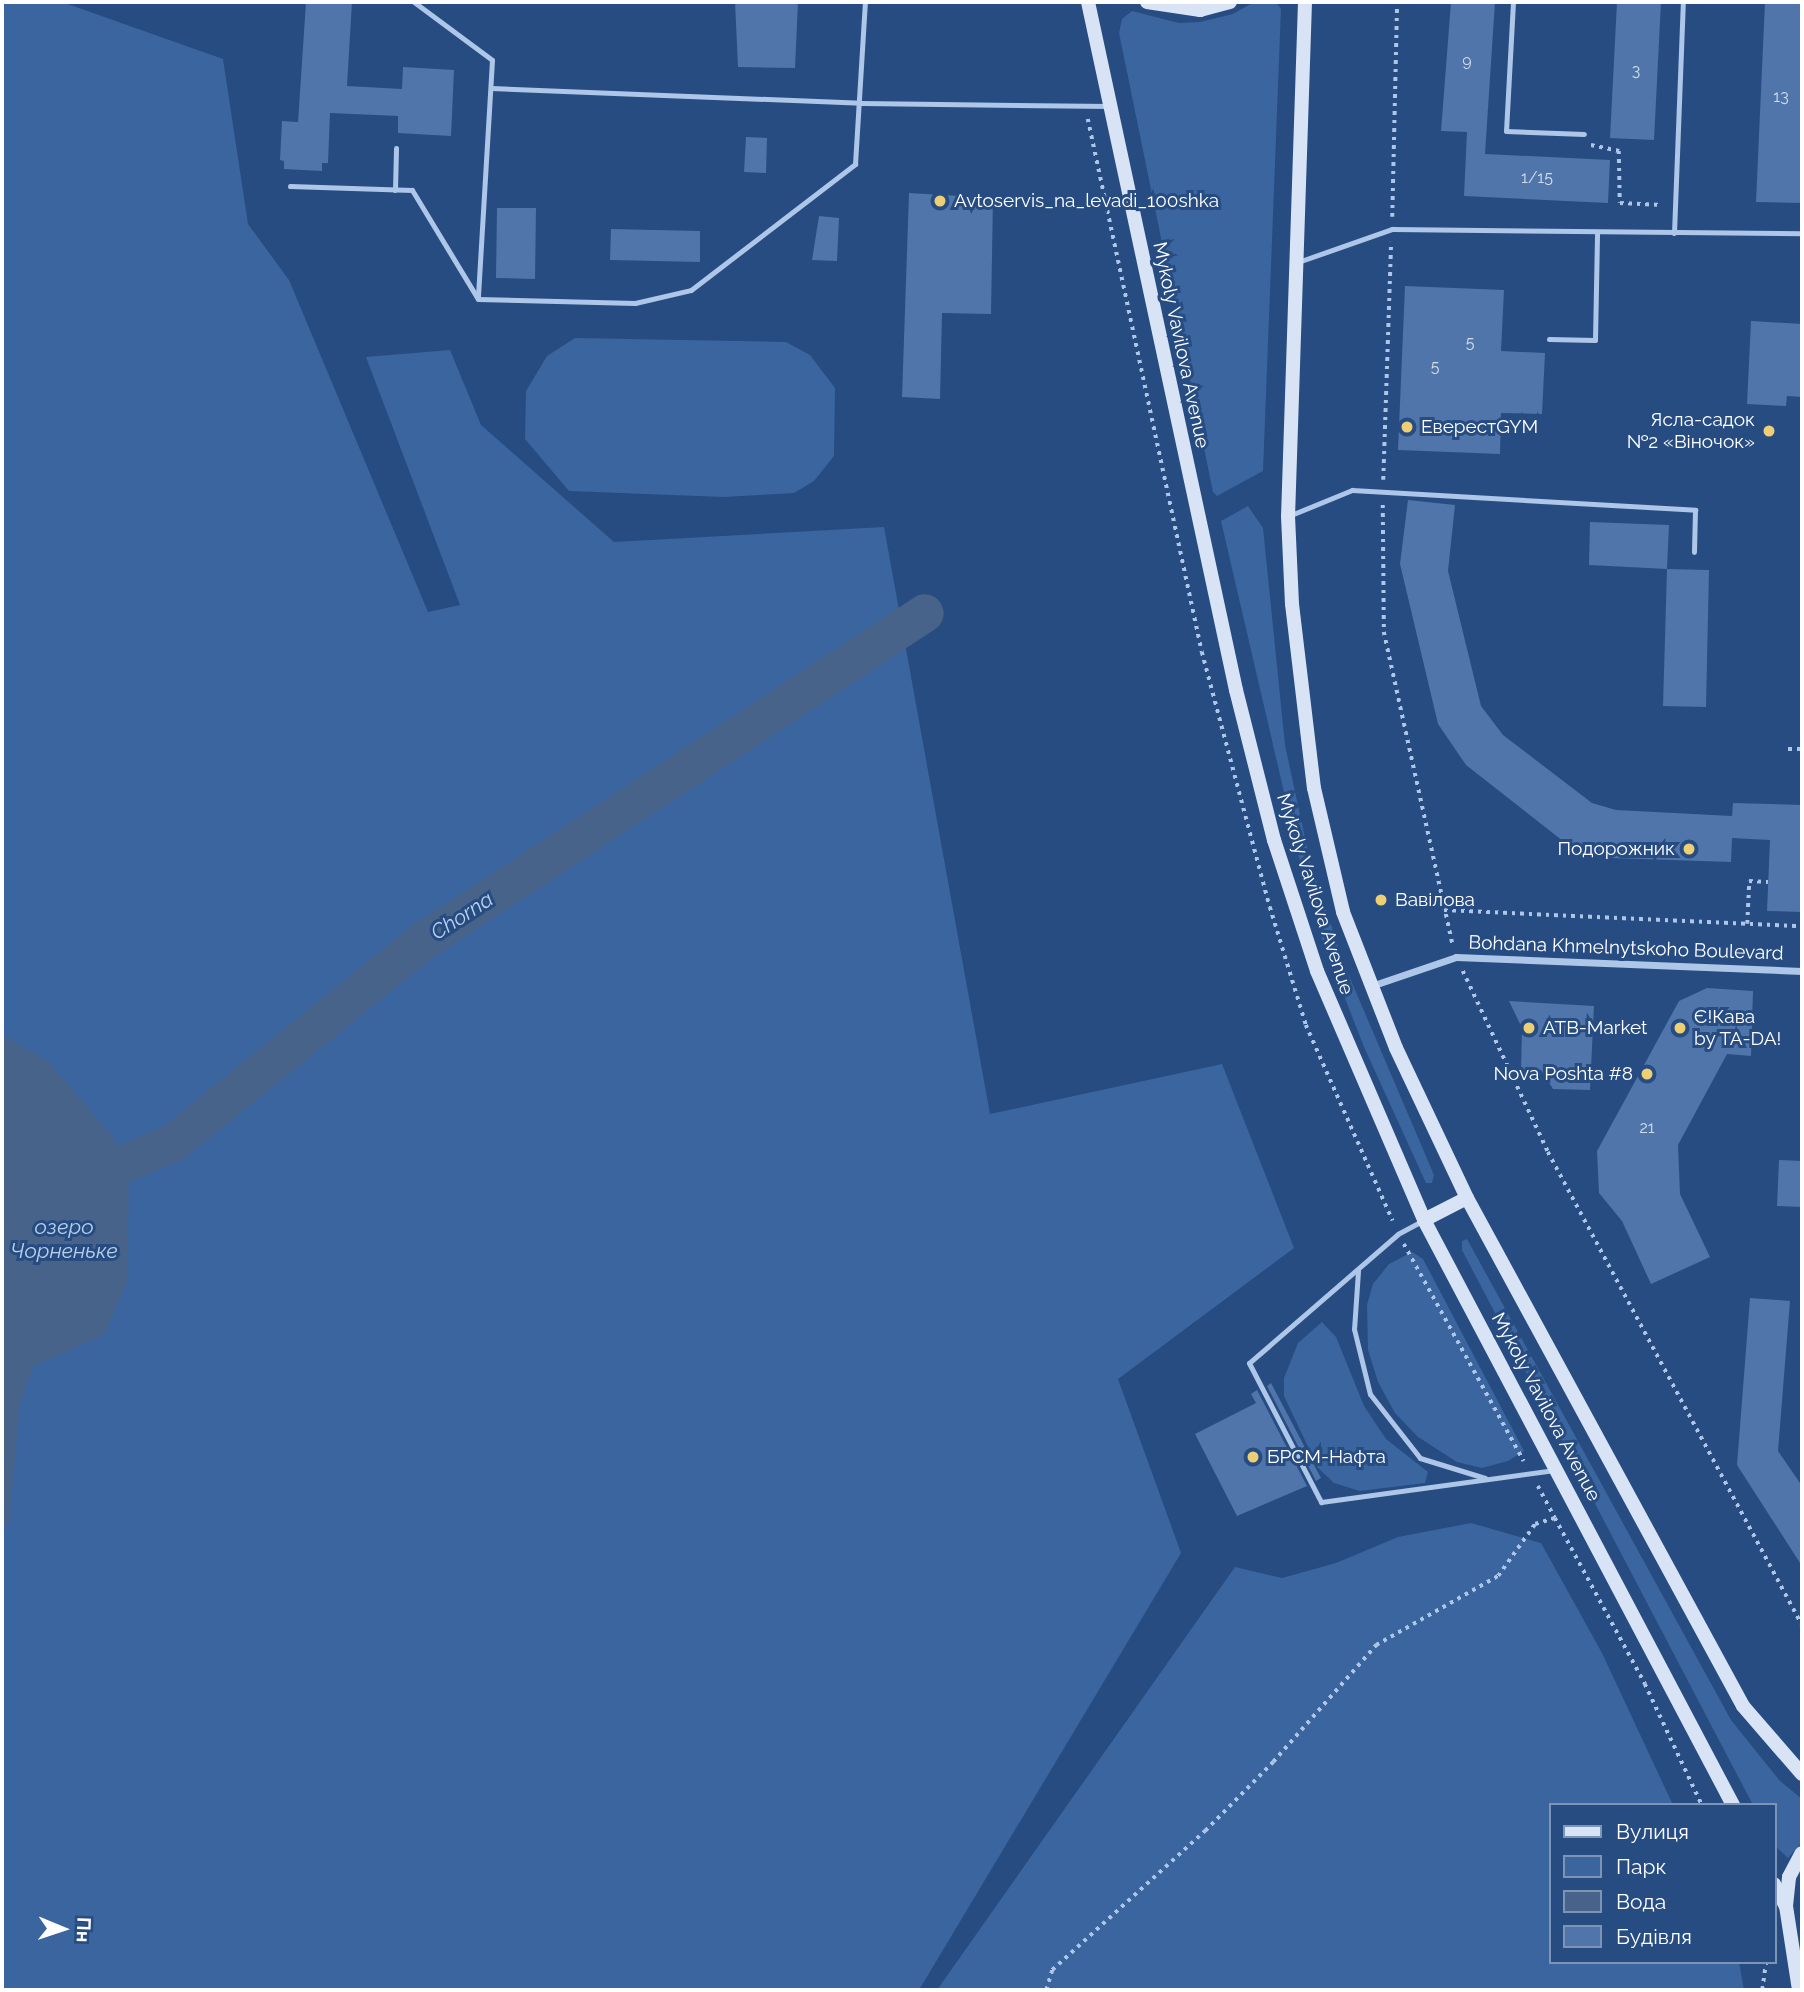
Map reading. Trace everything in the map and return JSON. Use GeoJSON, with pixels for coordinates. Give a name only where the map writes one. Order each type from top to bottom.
{"type":"FeatureCollection","features":[{"type":"Feature","properties":{"kind":"main road","name":"Mykoly Vavilova Avenue"},"geometry":{"type":"LineString","coordinates":[[1088,2],[1236,690],[1274,840],[1317,971],[1424,1220],[1732,1803]]}},
{"type":"Feature","properties":{"kind":"main road"},"geometry":{"type":"LineString","coordinates":[[1147,2],[1200,10],[1230,2]]}},
{"type":"Feature","properties":{"kind":"main road","name":"Mykoly Vavilova Avenue"},"geometry":{"type":"LineString","coordinates":[[1305,2],[1288,516],[1301,708],[1314,788],[1343,912],[1370,986],[1467,1198],[1743,1706],[1802,1774]]}},
{"type":"Feature","properties":{"kind":"main road"},"geometry":{"type":"LineString","coordinates":[[1424,1220],[1467,1198]]}},
{"type":"Feature","properties":{"kind":"main road"},"geometry":{"type":"LineString","coordinates":[[1798,1990],[1786,1906],[1789,1877],[1802,1853]]}},
{"type":"Feature","properties":{"kind":"main road"},"geometry":{"type":"LineString","coordinates":[[1776,1888],[1802,1941]]}},
{"type":"Feature","properties":{"kind":"street","name":"Bohdana Khmelnytskoho Boulevard"},"geometry":{"type":"LineString","coordinates":[[1370,986],[1456,957],[1802,971]]}},
{"type":"Feature","properties":{"kind":"lane"},"geometry":{"type":"LineString","coordinates":[[414,2],[492,60],[478,299]]}},
{"type":"Feature","properties":{"kind":"lane"},"geometry":{"type":"LineString","coordinates":[[478,299],[635,303],[691,290],[855,164],[866,2]]}},
{"type":"Feature","properties":{"kind":"lane"},"geometry":{"type":"LineString","coordinates":[[1513,2],[1506,131],[1584,134]]}},
{"type":"Feature","properties":{"kind":"lane"},"geometry":{"type":"LineString","coordinates":[[1674,233],[1683,2]]}},
{"type":"Feature","properties":{"kind":"lane"},"geometry":{"type":"LineString","coordinates":[[491,88],[861,103],[1110,106]]}},
{"type":"Feature","properties":{"kind":"lane"},"geometry":{"type":"LineString","coordinates":[[395,190],[396,148]]}},
{"type":"Feature","properties":{"kind":"lane"},"geometry":{"type":"LineString","coordinates":[[290,186],[412,190],[478,299]]}},
{"type":"Feature","properties":{"kind":"lane"},"geometry":{"type":"LineString","coordinates":[[1296,263],[1392,229],[1802,233]]}},
{"type":"Feature","properties":{"kind":"lane"},"geometry":{"type":"LineString","coordinates":[[1549,339],[1595,340],[1597,232]]}},
{"type":"Feature","properties":{"kind":"lane"},"geometry":{"type":"LineString","coordinates":[[1288,516],[1339,492],[1362,490],[1695,510],[1694,552]]}},
{"type":"Feature","properties":{"kind":"lane"},"geometry":{"type":"LineString","coordinates":[[1424,1220],[1398,1234],[1358,1272],[1249,1363],[1321,1502],[1557,1470]]}},
{"type":"Feature","properties":{"kind":"lane"},"geometry":{"type":"LineString","coordinates":[[1358,1272],[1354,1329],[1370,1394],[1420,1458],[1489,1479]]}},
{"type":"Feature","properties":{"kind":"path"},"geometry":{"type":"LineString","coordinates":[[1584,134],[1584,145],[1615,146],[1619,151],[1620,203],[1675,205]]}},
{"type":"Feature","properties":{"kind":"path"},"geometry":{"type":"LineString","coordinates":[[1788,749],[1802,749]]}},
{"type":"Feature","properties":{"kind":"path"},"geometry":{"type":"LineString","coordinates":[[1747,924],[1749,881],[1768,882]]}},
{"type":"Feature","properties":{"kind":"path"},"geometry":{"type":"LineString","coordinates":[[1444,911],[1802,926]]}},
{"type":"Feature","properties":{"kind":"path"},"geometry":{"type":"LineString","coordinates":[[1456,957],[1548,1152],[1802,1625]]}},
{"type":"Feature","properties":{"kind":"path"},"geometry":{"type":"LineString","coordinates":[[1046,1990],[1052,1970],[1215,1821],[1376,1644],[1499,1576],[1535,1524],[1555,1518],[1645,1684],[1701,1803]]}},
{"type":"Feature","properties":{"kind":"path"},"geometry":{"type":"LineString","coordinates":[[1762,1990],[1766,1964]]}},
{"type":"Feature","properties":{"kind":"green space"},"geometry":{"type":"Polygon","coordinates":[[[2,2],[62,2],[223,59],[248,224],[289,280],[428,612],[460,605],[366,357],[450,350],[481,425],[614,542],[884,527],[990,1114],[1222,1064],[1294,1248],[1118,1379],[1181,1553],[919,1990],[2,1990],[2,2]]]}},
{"type":"Feature","properties":{"kind":"green space"},"geometry":{"type":"Polygon","coordinates":[[[1254,2],[1276,2],[1281,9],[1263,471],[1217,496],[1213,492],[1119,33],[1122,19],[1132,11],[1179,23],[1200,22],[1233,14],[1254,2]]]}},
{"type":"Feature","properties":{"kind":"green space"},"geometry":{"type":"Polygon","coordinates":[[[575,338],[786,342],[810,355],[835,388],[834,456],[814,481],[794,493],[723,497],[569,491],[525,439],[526,391],[547,356],[575,338]]]}},
{"type":"Feature","properties":{"kind":"green space"},"geometry":{"type":"Polygon","coordinates":[[[1248,506],[1263,528],[1285,745],[1310,861],[1344,964],[1434,1175],[1432,1183],[1426,1183],[1364,1047],[1322,939],[1300,861],[1221,521],[1248,506]]]}},
{"type":"Feature","properties":{"kind":"green space"},"geometry":{"type":"Polygon","coordinates":[[[1467,1239],[1731,1720],[1780,1781],[1802,1799],[1802,1842],[1788,1858],[1776,1847],[1776,1803],[1752,1803],[1462,1250],[1462,1241],[1467,1239]]]}},
{"type":"Feature","properties":{"kind":"green space"},"geometry":{"type":"Polygon","coordinates":[[[1412,1252],[1423,1259],[1524,1451],[1508,1461],[1482,1468],[1457,1462],[1418,1437],[1395,1413],[1378,1382],[1368,1350],[1367,1305],[1373,1284],[1389,1264],[1412,1252]]]}},
{"type":"Feature","properties":{"kind":"green space"},"geometry":{"type":"Polygon","coordinates":[[[1322,1322],[1336,1337],[1364,1406],[1386,1439],[1428,1472],[1425,1483],[1360,1491],[1334,1483],[1318,1468],[1284,1396],[1284,1378],[1298,1343],[1322,1322]]]}},
{"type":"Feature","properties":{"kind":"green space"},"geometry":{"type":"Polygon","coordinates":[[[1471,1523],[1541,1543],[1602,1653],[1672,1803],[1548,1803],[1548,1964],[1739,1964],[1744,1990],[937,1990],[1235,1567],[1282,1578],[1336,1563],[1398,1537],[1471,1523]]]}},
{"type":"Feature","properties":{"kind":"water","name":"озеро Чорненьке"},"geometry":{"type":"Polygon","coordinates":[[[2,1035],[49,1062],[116,1141],[129,1168],[127,1282],[104,1335],[33,1366],[20,1403],[9,1523],[2,1530],[2,1035]]]}},
{"type":"Feature","properties":{"kind":"building"},"geometry":{"type":"Polygon","coordinates":[[[306,2],[352,2],[347,86],[402,89],[403,67],[454,70],[451,136],[398,133],[398,116],[330,113],[328,163],[322,163],[322,171],[284,169],[284,161],[280,160],[282,121],[298,122],[306,2]]]}},
{"type":"Feature","properties":{"kind":"building"},"geometry":{"type":"Polygon","coordinates":[[[735,2],[798,2],[795,68],[738,67],[735,2]]]}},
{"type":"Feature","properties":{"kind":"building"},"geometry":{"type":"Polygon","coordinates":[[[1451,2],[1495,2],[1485,154],[1610,160],[1608,203],[1464,196],[1467,132],[1441,131],[1451,2]]]}},
{"type":"Feature","properties":{"kind":"building"},"geometry":{"type":"Polygon","coordinates":[[[1617,2],[1661,2],[1654,140],[1610,138],[1617,2]]]}},
{"type":"Feature","properties":{"kind":"building"},"geometry":{"type":"Polygon","coordinates":[[[1765,2],[1802,2],[1802,203],[1756,202],[1765,2]]]}},
{"type":"Feature","properties":{"kind":"building"},"geometry":{"type":"Polygon","coordinates":[[[746,137],[767,138],[766,173],[744,172],[746,137]]]}},
{"type":"Feature","properties":{"kind":"building"},"geometry":{"type":"Polygon","coordinates":[[[909,193],[993,198],[991,314],[942,313],[940,399],[902,397],[909,193]]]}},
{"type":"Feature","properties":{"kind":"building"},"geometry":{"type":"Polygon","coordinates":[[[497,208],[536,208],[535,279],[496,278],[497,208]]]}},
{"type":"Feature","properties":{"kind":"building"},"geometry":{"type":"Polygon","coordinates":[[[819,216],[839,218],[837,261],[812,260],[819,216]]]}},
{"type":"Feature","properties":{"kind":"building"},"geometry":{"type":"Polygon","coordinates":[[[611,229],[700,231],[700,262],[610,260],[611,229]]]}},
{"type":"Feature","properties":{"kind":"building"},"geometry":{"type":"Polygon","coordinates":[[[1405,286],[1504,290],[1501,351],[1545,353],[1542,414],[1501,413],[1500,454],[1398,450],[1405,286]]]}},
{"type":"Feature","properties":{"kind":"building"},"geometry":{"type":"Polygon","coordinates":[[[1751,321],[1802,324],[1802,397],[1787,396],[1786,406],[1747,404],[1751,321]]]}},
{"type":"Feature","properties":{"kind":"building"},"geometry":{"type":"Polygon","coordinates":[[[1408,500],[1455,505],[1448,571],[1481,706],[1503,735],[1592,803],[1616,810],[1732,816],[1733,803],[1802,805],[1802,912],[1767,911],[1770,840],[1732,838],[1731,862],[1611,858],[1568,845],[1466,765],[1438,724],[1400,564],[1408,500]]]}},
{"type":"Feature","properties":{"kind":"building"},"geometry":{"type":"Polygon","coordinates":[[[1590,522],[1669,525],[1667,569],[1589,565],[1590,522]]]}},
{"type":"Feature","properties":{"kind":"building"},"geometry":{"type":"Polygon","coordinates":[[[1667,569],[1709,570],[1706,707],[1663,706],[1667,569]]]}},
{"type":"Feature","properties":{"kind":"building"},"geometry":{"type":"Polygon","coordinates":[[[1707,988],[1753,991],[1751,1056],[1727,1054],[1678,1145],[1680,1194],[1710,1257],[1651,1284],[1622,1221],[1599,1193],[1597,1151],[1679,1001],[1707,988]]]}},
{"type":"Feature","properties":{"kind":"building"},"geometry":{"type":"Polygon","coordinates":[[[1509,1001],[1594,1006],[1590,1090],[1553,1089],[1541,1070],[1521,1069],[1522,1028],[1509,1001]]]}},
{"type":"Feature","properties":{"kind":"building"},"geometry":{"type":"Polygon","coordinates":[[[1779,1160],[1802,1161],[1802,1207],[1777,1206],[1779,1160]]]}},
{"type":"Feature","properties":{"kind":"building"},"geometry":{"type":"Polygon","coordinates":[[[1750,1298],[1790,1301],[1778,1451],[1802,1486],[1802,1566],[1737,1465],[1750,1298]]]}},
{"type":"Feature","properties":{"kind":"building"},"geometry":{"type":"Polygon","coordinates":[[[1271,1383],[1321,1478],[1316,1481],[1267,1386],[1271,1383]]]}},
{"type":"Feature","properties":{"kind":"building"},"geometry":{"type":"Polygon","coordinates":[[[1257,1390],[1307,1486],[1237,1516],[1195,1434],[1256,1403],[1251,1394],[1257,1390]]]}},
{"type":"Feature","properties":{"kind":"waterway","name":"Chorna"},"geometry":{"type":"LineString","coordinates":[[2,1215],[173,1143],[425,940],[925,613]]}},
{"type":"Feature","properties":{"kind":"place","name":"Avtoservis_na_levadi_100shka"},"geometry":{"type":"Point","coordinates":[940,201]}},
{"type":"Feature","properties":{"kind":"place","name":"ЕверестGYM"},"geometry":{"type":"Point","coordinates":[1407,427]}},
{"type":"Feature","properties":{"kind":"place","name":"Ясла-садок №2 «Віночок»"},"geometry":{"type":"Point","coordinates":[1769,431]}},
{"type":"Feature","properties":{"kind":"place","name":"Подорожник"},"geometry":{"type":"Point","coordinates":[1689,849]}},
{"type":"Feature","properties":{"kind":"place","name":"Вавілова"},"geometry":{"type":"Point","coordinates":[1381,900]}},
{"type":"Feature","properties":{"kind":"place","name":"ATB-Market"},"geometry":{"type":"Point","coordinates":[1529,1028]}},
{"type":"Feature","properties":{"kind":"place","name":"Є!Кава by TA-DA!"},"geometry":{"type":"Point","coordinates":[1680,1028]}},
{"type":"Feature","properties":{"kind":"place","name":"Nova Poshta #8"},"geometry":{"type":"Point","coordinates":[1647,1074]}},
{"type":"Feature","properties":{"kind":"place","name":"БРСМ-Нафта"},"geometry":{"type":"Point","coordinates":[1253,1457]}}]}
